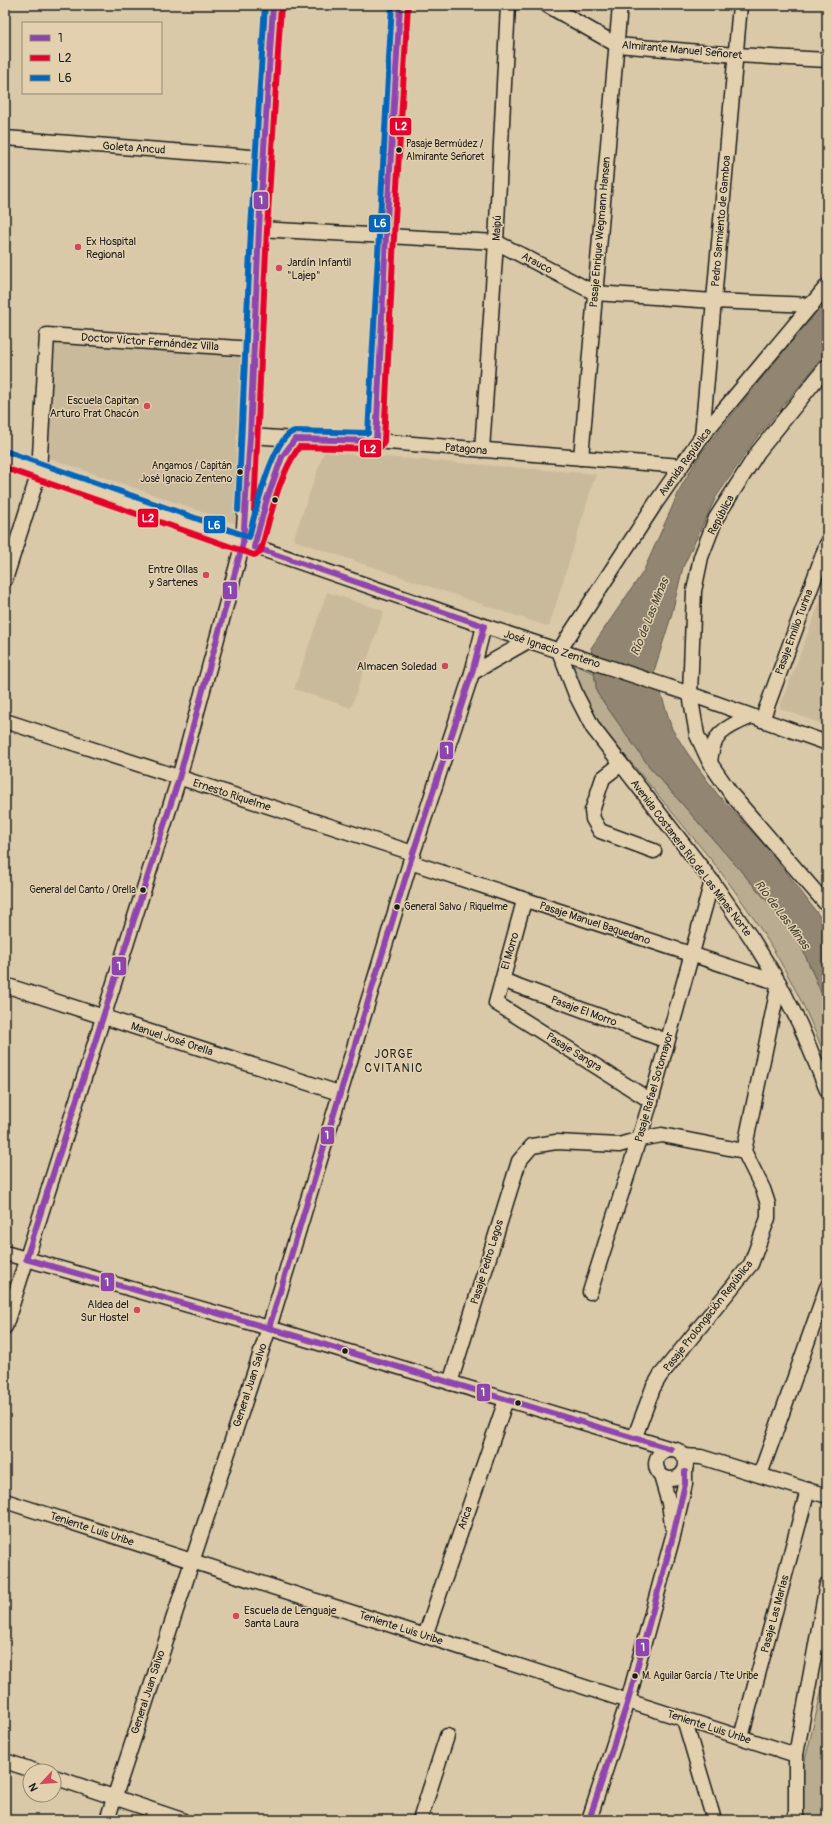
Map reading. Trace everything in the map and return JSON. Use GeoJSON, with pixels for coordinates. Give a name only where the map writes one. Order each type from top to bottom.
{"type":"FeatureCollection","features":[{"type":"Feature","properties":{"kind":"street"},"geometry":{"type":"LineString","coordinates":[[249,545],[250,436],[253,349],[273,5]]}},
{"type":"Feature","properties":{"kind":"street"},"geometry":{"type":"LineString","coordinates":[[376,442],[386,236],[400,5]]}},
{"type":"Feature","properties":{"kind":"street","name":"Maipú"},"geometry":{"type":"LineString","coordinates":[[482,450],[496,242],[508,5]]}},
{"type":"Feature","properties":{"kind":"street","name":"Almirante Manuel Señoret"},"geometry":{"type":"LineString","coordinates":[[547,5],[617,44],[736,55],[827,60]]}},
{"type":"Feature","properties":{"kind":"street","name":"Pasaje Enrique Wegmann Hansen"},"geometry":{"type":"LineString","coordinates":[[581,458],[620,5]]}},
{"type":"Feature","properties":{"kind":"street","name":"Pedro Sarmiento de Gamboa"},"geometry":{"type":"LineString","coordinates":[[702,436],[740,5]]}},
{"type":"Feature","properties":{"kind":"street","name":"Goleta Ancud"},"geometry":{"type":"LineString","coordinates":[[5,138],[264,158]]}},
{"type":"Feature","properties":{"kind":"street","name":"Arauco"},"geometry":{"type":"LineString","coordinates":[[259,229],[496,242],[595,293],[714,301],[812,305]]}},
{"type":"Feature","properties":{"kind":"street","name":"Avenida República"},"geometry":{"type":"LineString","coordinates":[[559,651],[702,436],[827,286]]}},
{"type":"Feature","properties":{"kind":"street","name":"Doctor Víctor Fernández Villa"},"geometry":{"type":"LineString","coordinates":[[39,472],[47,335],[253,349]]}},
{"type":"Feature","properties":{"kind":"street","name":"República"},"geometry":{"type":"LineString","coordinates":[[827,366],[758,452],[716,518],[701,557],[694,591],[690,694],[697,735],[710,763],[732,795],[827,905]]}},
{"type":"Feature","properties":{"kind":"street","name":"Patagona"},"geometry":{"type":"LineString","coordinates":[[250,436],[376,442],[681,466]]}},
{"type":"Feature","properties":{"kind":"street"},"geometry":{"type":"LineString","coordinates":[[5,1327],[179,778],[249,545],[282,456],[295,439]]}},
{"type":"Feature","properties":{"kind":"street","name":"José Ignacio Zenteno"},"geometry":{"type":"LineString","coordinates":[[5,460],[528,641],[674,688],[827,743]]}},
{"type":"Feature","properties":{"kind":"street"},"geometry":{"type":"LineString","coordinates":[[5,580],[39,472]]}},
{"type":"Feature","properties":{"kind":"street","name":"Pasaje Emilio Turina"},"geometry":{"type":"LineString","coordinates":[[756,718],[827,544]]}},
{"type":"Feature","properties":{"kind":"street","name":"General Juan Salvo"},"geometry":{"type":"LineString","coordinates":[[107,1820],[269,1328],[339,1093],[472,672],[484,626]]}},
{"type":"Feature","properties":{"kind":"street"},"geometry":{"type":"LineString","coordinates":[[472,672],[528,641]]}},
{"type":"Feature","properties":{"kind":"street","name":"Avenida Costanera Río de Las Minas Norte"},"geometry":{"type":"LineString","coordinates":[[559,651],[576,695],[593,728],[712,881],[780,983],[800,1025],[827,1090]]}},
{"type":"Feature","properties":{"kind":"street"},"geometry":{"type":"LineString","coordinates":[[710,763],[711,748],[725,728],[756,718]]}},
{"type":"Feature","properties":{"kind":"street","name":"Ernesto Riquelme"},"geometry":{"type":"LineString","coordinates":[[5,721],[179,778],[412,858]]}},
{"type":"Feature","properties":{"kind":"street"},"geometry":{"type":"LineString","coordinates":[[621,764],[603,778],[592,811],[593,820],[600,831],[654,851]]}},
{"type":"Feature","properties":{"kind":"street","name":"Pasaje Manuel Baquedano"},"geometry":{"type":"LineString","coordinates":[[412,858],[524,901],[780,983]]}},
{"type":"Feature","properties":{"kind":"street","name":"Pasaje Rafael Sotomayor"},"geometry":{"type":"LineString","coordinates":[[590,1292],[640,1139],[712,881]]}},
{"type":"Feature","properties":{"kind":"street","name":"El Morro"},"geometry":{"type":"LineString","coordinates":[[496,1003],[524,901]]}},
{"type":"Feature","properties":{"kind":"street","name":"Pasaje El Morro"},"geometry":{"type":"LineString","coordinates":[[502,980],[667,1041]]}},
{"type":"Feature","properties":{"kind":"street"},"geometry":{"type":"LineString","coordinates":[[640,1139],[662,1135],[744,1151],[780,983]]}},
{"type":"Feature","properties":{"kind":"street","name":"Manuel José Orella"},"geometry":{"type":"LineString","coordinates":[[5,985],[339,1093]]}},
{"type":"Feature","properties":{"kind":"street","name":"Pasaje Sangra"},"geometry":{"type":"LineString","coordinates":[[496,1003],[651,1101]]}},
{"type":"Feature","properties":{"kind":"street","name":"Pasaje Pedro Lagos"},"geometry":{"type":"LineString","coordinates":[[450,1383],[519,1161],[532,1146],[556,1142],[619,1145],[640,1139]]}},
{"type":"Feature","properties":{"kind":"street","name":"Pasaje Prolongación República"},"geometry":{"type":"LineString","coordinates":[[634,1439],[660,1376],[751,1264],[768,1218],[768,1204],[763,1189],[744,1151]]}},
{"type":"Feature","properties":{"kind":"street"},"geometry":{"type":"LineString","coordinates":[[5,1253],[269,1328],[681,1452],[686,1461],[685,1484],[673,1536],[628,1701],[589,1820]]}},
{"type":"Feature","properties":{"kind":"street"},"geometry":{"type":"LineString","coordinates":[[760,1475],[827,1287]]}},
{"type":"Feature","properties":{"kind":"street","name":"Arica"},"geometry":{"type":"LineString","coordinates":[[425,1636],[506,1400]]}},
{"type":"Feature","properties":{"kind":"street"},"geometry":{"type":"LineString","coordinates":[[634,1439],[658,1472],[669,1503],[673,1536]]}},
{"type":"Feature","properties":{"kind":"street"},"geometry":{"type":"LineString","coordinates":[[658,1472],[658,1457],[661,1452],[671,1449]]}},
{"type":"Feature","properties":{"kind":"street"},"geometry":{"type":"LineString","coordinates":[[684,1456],[701,1457],[827,1496]]}},
{"type":"Feature","properties":{"kind":"street"},"geometry":{"type":"LineString","coordinates":[[658,1472],[671,1480],[681,1476],[685,1472]]}},
{"type":"Feature","properties":{"kind":"street","name":"Pasaje Las Marías"},"geometry":{"type":"LineString","coordinates":[[741,1737],[808,1490]]}},
{"type":"Feature","properties":{"kind":"street","name":"Teniente Luis Uribe"},"geometry":{"type":"LineString","coordinates":[[5,1501],[796,1755]]}},
{"type":"Feature","properties":{"kind":"street"},"geometry":{"type":"LineString","coordinates":[[796,1820],[796,1755],[827,1584]]}},
{"type":"Feature","properties":{"kind":"street"},"geometry":{"type":"LineString","coordinates":[[684,1719],[714,1820]]}},
{"type":"Feature","properties":{"kind":"street"},"geometry":{"type":"LineString","coordinates":[[420,1820],[447,1736]]}},
{"type":"Feature","properties":{"kind":"street"},"geometry":{"type":"LineString","coordinates":[[5,1761],[22,1767]]}},
{"type":"Feature","properties":{"kind":"street"},"geometry":{"type":"LineString","coordinates":[[62,1780],[182,1820]]}},
{"type":"Feature","properties":{"kind":"shaded area","name":"Escuela Capitan Arturo Prat Chacón"},"geometry":{"type":"Polygon","coordinates":[[[52,340],[246,353],[240,525],[49,458],[52,340]]]}},
{"type":"Feature","properties":{"kind":"shaded area"},"geometry":{"type":"Polygon","coordinates":[[[324,452],[596,474],[549,627],[293,540],[324,452]]]}},
{"type":"Feature","properties":{"kind":"shaded area"},"geometry":{"type":"Polygon","coordinates":[[[827,584],[827,726],[779,708],[827,584]]]}},
{"type":"Feature","properties":{"kind":"shaded area"},"geometry":{"type":"Polygon","coordinates":[[[327,592],[384,611],[351,708],[294,689],[327,592]]]}},
{"type":"Feature","properties":{"kind":"shaded area"},"geometry":{"type":"Polygon","coordinates":[[[572,664],[594,673],[597,693],[648,765],[796,934],[827,1006],[827,1062],[817,1035],[792,983],[747,908],[713,862],[599,722],[583,695],[572,664]]]}},
{"type":"Feature","properties":{"kind":"shaded area"},"geometry":{"type":"Polygon","coordinates":[[[827,1661],[827,1801],[825,1820],[800,1820],[804,1765],[824,1681],[827,1661]]]}},
{"type":"Feature","properties":{"kind":"water","name":"Río de Las Minas"},"geometry":{"type":"Polygon","coordinates":[[[827,298],[827,352],[754,441],[716,497],[683,567],[671,617],[654,671],[672,729],[688,754],[718,795],[771,852],[827,926],[827,1006],[796,934],[648,765],[597,693],[591,648],[643,572],[682,485],[701,453],[827,298]]]}},
{"type":"Feature","properties":{"kind":"transit line","name":"L6"},"geometry":{"type":"LineString","coordinates":[[238,510],[251,229],[265,5]]}},
{"type":"Feature","properties":{"kind":"transit line","name":"1"},"geometry":{"type":"LineString","coordinates":[[273,5],[259,229],[250,436],[243,543],[179,778],[26,1259],[269,1328],[671,1449]]}},
{"type":"Feature","properties":{"kind":"transit line","name":"L2"},"geometry":{"type":"LineString","coordinates":[[254,510],[267,229],[281,5]]}},
{"type":"Feature","properties":{"kind":"transit line","name":"L6"},"geometry":{"type":"LineString","coordinates":[[8,452],[249,537],[260,495],[272,461],[279,446],[287,436],[295,431],[368,433],[392,5]]}},
{"type":"Feature","properties":{"kind":"transit line","name":"1"},"geometry":{"type":"LineString","coordinates":[[269,1328],[413,853],[472,673],[484,626],[254,547],[267,499],[282,457],[295,439],[376,441],[386,236],[400,5]]}},
{"type":"Feature","properties":{"kind":"transit line","name":"L2"},"geometry":{"type":"LineString","coordinates":[[5,468],[254,555],[259,553],[261,550],[280,484],[299,447],[376,449],[382,446],[384,441],[394,236],[408,5]]}},
{"type":"Feature","properties":{"kind":"transit line","name":"1"},"geometry":{"type":"LineString","coordinates":[[589,1820],[628,1701],[673,1536],[685,1484],[685,1472]]}},
{"type":"Feature","properties":{"kind":"place","name":"Pasaje Bermúdez / Almirante Señoret"},"geometry":{"type":"Point","coordinates":[399,150]}},
{"type":"Feature","properties":{"kind":"place","name":"Ex Hospital Regional"},"geometry":{"type":"Point","coordinates":[78,247]}},
{"type":"Feature","properties":{"kind":"place","name":"Jardín Infantil \"Lajep\""},"geometry":{"type":"Point","coordinates":[279,268]}},
{"type":"Feature","properties":{"kind":"place","name":"Escuela Capitan Arturo Prat Chacón"},"geometry":{"type":"Point","coordinates":[147,406]}},
{"type":"Feature","properties":{"kind":"place","name":"Angamos / Capitán José Ignacio Zenteno"},"geometry":{"type":"Point","coordinates":[240,472]}},
{"type":"Feature","properties":{"kind":"place","name":"Entre Ollas y Sartenes"},"geometry":{"type":"Point","coordinates":[206,575]}},
{"type":"Feature","properties":{"kind":"place","name":"Almacen Soledad"},"geometry":{"type":"Point","coordinates":[445,666]}},
{"type":"Feature","properties":{"kind":"place","name":"General del Canto / Orella"},"geometry":{"type":"Point","coordinates":[143,890]}},
{"type":"Feature","properties":{"kind":"place","name":"General Salvo / Riquelme"},"geometry":{"type":"Point","coordinates":[397,907]}},
{"type":"Feature","properties":{"kind":"place","name":"Aldea del Sur Hostel"},"geometry":{"type":"Point","coordinates":[137,1310]}},
{"type":"Feature","properties":{"kind":"place","name":"Escuela de Lenguaje Santa Laura"},"geometry":{"type":"Point","coordinates":[236,1616]}},
{"type":"Feature","properties":{"kind":"place","name":"M. Aguilar García / Tte Uribe"},"geometry":{"type":"Point","coordinates":[635,1676]}},
{"type":"Feature","properties":{"kind":"district","name":"JORGE CVITANIC"},"geometry":{"type":"Point","coordinates":[394,1061]}}]}
